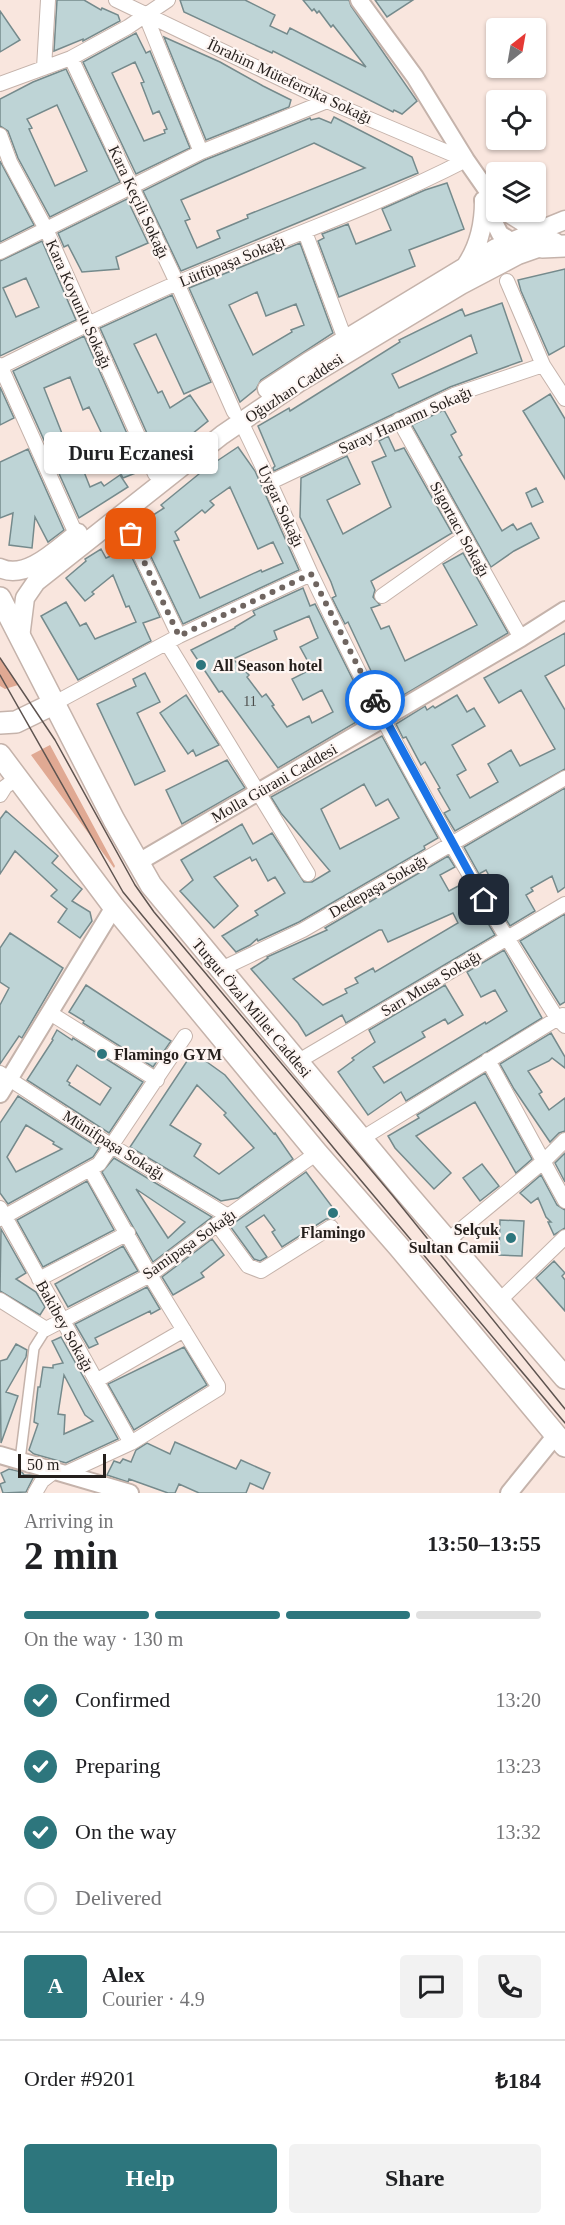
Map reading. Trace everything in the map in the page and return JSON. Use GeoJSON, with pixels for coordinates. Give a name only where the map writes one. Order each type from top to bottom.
{"type":"FeatureCollection","features":[{"type":"Feature","properties":{"kind":"main road"},"geometry":{"type":"LineString","coordinates":[[466,266],[475,252],[486,212]]}},
{"type":"Feature","properties":{"kind":"main road","name":"Oğuzhan Caddesi"},"geometry":{"type":"LineString","coordinates":[[544,238],[565,220]]}},
{"type":"Feature","properties":{"kind":"main road"},"geometry":{"type":"LineString","coordinates":[[523,222],[544,238],[565,246]]}},
{"type":"Feature","properties":{"kind":"main road","name":"Oğuzhan Caddesi"},"geometry":{"type":"LineString","coordinates":[[0,568],[9,571],[29,567],[158,478],[238,417],[298,383],[349,345],[466,266],[544,238],[565,239]]}},
{"type":"Feature","properties":{"kind":"main road","name":"Oğuzhan Caddesi"},"geometry":{"type":"LineString","coordinates":[[349,345],[461,285],[514,248]]}},
{"type":"Feature","properties":{"kind":"main road","name":"Oğuzhan Caddesi"},"geometry":{"type":"LineString","coordinates":[[20,638],[25,598],[36,582],[121,514],[158,478]]}},
{"type":"Feature","properties":{"kind":"main road","name":"Turgut Özal Millet Caddesi"},"geometry":{"type":"LineString","coordinates":[[0,598],[53,704],[137,863],[151,885],[219,970],[447,1241],[563,1372]]}},
{"type":"Feature","properties":{"kind":"main road"},"geometry":{"type":"LineString","coordinates":[[0,723],[26,719],[53,704]]}},
{"type":"Feature","properties":{"kind":"main road"},"geometry":{"type":"LineString","coordinates":[[0,755],[114,907],[317,1153],[562,1437]]}},
{"type":"Feature","properties":{"kind":"street"},"geometry":{"type":"LineString","coordinates":[[44,68],[48,0]]}},
{"type":"Feature","properties":{"kind":"street","name":"İbrahim Müteferrika Sokağı"},"geometry":{"type":"LineString","coordinates":[[116,0],[327,101],[466,160]]}},
{"type":"Feature","properties":{"kind":"street"},"geometry":{"type":"LineString","coordinates":[[0,84],[71,58],[128,27],[168,0]]}},
{"type":"Feature","properties":{"kind":"street"},"geometry":{"type":"LineString","coordinates":[[359,0],[419,84],[486,195]]}},
{"type":"Feature","properties":{"kind":"street"},"geometry":{"type":"LineString","coordinates":[[145,14],[201,152]]}},
{"type":"Feature","properties":{"kind":"street","name":"Kara Keçili Sokağı"},"geometry":{"type":"LineString","coordinates":[[71,58],[238,417]]}},
{"type":"Feature","properties":{"kind":"street"},"geometry":{"type":"LineString","coordinates":[[0,252],[201,152],[327,101]]}},
{"type":"Feature","properties":{"kind":"street","name":"Kara Koyunlu Sokağı"},"geometry":{"type":"LineString","coordinates":[[0,135],[10,162],[46,229],[158,478]]}},
{"type":"Feature","properties":{"kind":"street","name":"Lütfüpaşa Sokağı"},"geometry":{"type":"LineString","coordinates":[[0,366],[88,322],[177,283],[305,232],[466,160]]}},
{"type":"Feature","properties":{"kind":"street"},"geometry":{"type":"LineString","coordinates":[[496,222],[500,234],[514,248]]}},
{"type":"Feature","properties":{"kind":"street"},"geometry":{"type":"LineString","coordinates":[[507,222],[514,248]]}},
{"type":"Feature","properties":{"kind":"street"},"geometry":{"type":"LineString","coordinates":[[305,232],[349,345]]}},
{"type":"Feature","properties":{"kind":"street"},"geometry":{"type":"LineString","coordinates":[[507,280],[543,365],[565,399]]}},
{"type":"Feature","properties":{"kind":"street","name":"Saray Hamamı Sokağı"},"geometry":{"type":"LineString","coordinates":[[271,482],[454,395],[543,365]]}},
{"type":"Feature","properties":{"kind":"street"},"geometry":{"type":"LineString","coordinates":[[0,366],[76,534]]}},
{"type":"Feature","properties":{"kind":"street","name":"Uygar Sokağı"},"geometry":{"type":"LineString","coordinates":[[238,417],[271,482],[311,574],[451,843],[506,939],[562,1019]]}},
{"type":"Feature","properties":{"kind":"street","name":"Sigortacı Sokağı"},"geometry":{"type":"LineString","coordinates":[[399,420],[521,638]]}},
{"type":"Feature","properties":{"kind":"street"},"geometry":{"type":"LineString","coordinates":[[121,514],[173,639],[257,793],[308,874]]}},
{"type":"Feature","properties":{"kind":"street"},"geometry":{"type":"LineString","coordinates":[[382,596],[464,538]]}},
{"type":"Feature","properties":{"kind":"street"},"geometry":{"type":"LineString","coordinates":[[53,704],[173,639],[311,574]]}},
{"type":"Feature","properties":{"kind":"street","name":"Molla Gürani Caddesi"},"geometry":{"type":"LineString","coordinates":[[137,863],[565,610]]}},
{"type":"Feature","properties":{"kind":"street"},"geometry":{"type":"LineString","coordinates":[[0,795],[5,787],[17,778]]}},
{"type":"Feature","properties":{"kind":"street","name":"Dedepaşa Sokağı"},"geometry":{"type":"LineString","coordinates":[[219,970],[303,930],[565,778]]}},
{"type":"Feature","properties":{"kind":"street","name":"Sarı Musa Sokağı"},"geometry":{"type":"LineString","coordinates":[[297,1062],[565,904]]}},
{"type":"Feature","properties":{"kind":"street"},"geometry":{"type":"LineString","coordinates":[[0,1095],[5,1076],[50,1013],[114,907]]}},
{"type":"Feature","properties":{"kind":"street"},"geometry":{"type":"LineString","coordinates":[[50,1013],[157,1080]]}},
{"type":"Feature","properties":{"kind":"street"},"geometry":{"type":"LineString","coordinates":[[361,1139],[488,1060],[562,1019]]}},
{"type":"Feature","properties":{"kind":"street"},"geometry":{"type":"LineString","coordinates":[[2,1214],[99,1164],[185,1036]]}},
{"type":"Feature","properties":{"kind":"street"},"geometry":{"type":"LineString","coordinates":[[488,1060],[565,1202]]}},
{"type":"Feature","properties":{"kind":"street","name":"Münifpaşa Sokağı"},"geometry":{"type":"LineString","coordinates":[[5,1076],[223,1220]]}},
{"type":"Feature","properties":{"kind":"street"},"geometry":{"type":"LineString","coordinates":[[447,1241],[544,1161],[565,1140]]}},
{"type":"Feature","properties":{"kind":"street","name":"Samipaşa Sokağı"},"geometry":{"type":"LineString","coordinates":[[46,1329],[150,1275],[317,1153]]}},
{"type":"Feature","properties":{"kind":"street"},"geometry":{"type":"LineString","coordinates":[[35,1493],[42,1481],[131,1443],[218,1389],[90,1169]]}},
{"type":"Feature","properties":{"kind":"street","name":"Bakibey Sokağı"},"geometry":{"type":"LineString","coordinates":[[2,1214],[131,1443]]}},
{"type":"Feature","properties":{"kind":"street"},"geometry":{"type":"LineString","coordinates":[[223,1220],[248,1266],[261,1271],[331,1227]]}},
{"type":"Feature","properties":{"kind":"street"},"geometry":{"type":"LineString","coordinates":[[39,1278],[128,1233]]}},
{"type":"Feature","properties":{"kind":"street"},"geometry":{"type":"LineString","coordinates":[[499,1301],[565,1237]]}},
{"type":"Feature","properties":{"kind":"street"},"geometry":{"type":"LineString","coordinates":[[0,1300],[46,1329],[34,1348],[20,1460]]}},
{"type":"Feature","properties":{"kind":"street"},"geometry":{"type":"LineString","coordinates":[[96,1381],[184,1330]]}},
{"type":"Feature","properties":{"kind":"street"},"geometry":{"type":"LineString","coordinates":[[509,1493],[562,1437]]}},
{"type":"Feature","properties":{"kind":"street"},"geometry":{"type":"LineString","coordinates":[[0,1455],[130,1493]]}},
{"type":"Feature","properties":{"kind":"shaded area"},"geometry":{"type":"Polygon","coordinates":[[[0,657],[18,685],[5,689],[0,686],[0,657]]]}},
{"type":"Feature","properties":{"kind":"shaded area"},"geometry":{"type":"Polygon","coordinates":[[[50,745],[115,866],[114,868],[31,755],[50,745]]]}},
{"type":"Feature","properties":{"kind":"building"},"geometry":{"type":"Polygon","coordinates":[[[57,0],[84,0],[101,10],[102,8],[118,15],[120,21],[83,41],[83,39],[54,51],[57,0]]]}},
{"type":"Feature","properties":{"kind":"building"},"geometry":{"type":"Polygon","coordinates":[[[180,0],[245,0],[275,15],[270,26],[287,34],[290,28],[366,67],[333,25],[331,27],[319,11],[317,13],[314,9],[312,11],[303,0],[349,0],[417,101],[402,114],[394,110],[393,112],[273,51],[272,53],[184,12],[180,0]]]}},
{"type":"Feature","properties":{"kind":"building"},"geometry":{"type":"Polygon","coordinates":[[[375,0],[413,0],[387,17],[375,0]]]}},
{"type":"Feature","properties":{"kind":"building"},"geometry":{"type":"Polygon","coordinates":[[[0,11],[20,40],[0,52],[0,11]]]}},
{"type":"Feature","properties":{"kind":"building"},"geometry":{"type":"Polygon","coordinates":[[[136,33],[146,53],[150,51],[190,148],[136,174],[83,62],[136,33]],[[135,62],[112,73],[144,141],[165,133],[164,130],[167,129],[159,111],[153,114],[141,83],[144,82],[135,62]]]}},
{"type":"Feature","properties":{"kind":"building"},"geometry":{"type":"Polygon","coordinates":[[[164,37],[220,62],[291,100],[289,107],[206,140],[164,37]]]}},
{"type":"Feature","properties":{"kind":"building"},"geometry":{"type":"Polygon","coordinates":[[[66,69],[120,182],[50,217],[18,158],[8,131],[0,126],[0,99],[33,82],[66,69]],[[57,105],[27,119],[32,128],[29,129],[55,186],[87,171],[57,105]]]}},
{"type":"Feature","properties":{"kind":"building"},"geometry":{"type":"Polygon","coordinates":[[[334,117],[412,157],[418,173],[181,271],[143,191],[205,160],[310,118],[311,120],[319,118],[331,123],[334,117]],[[314,143],[181,200],[190,219],[185,221],[197,248],[220,238],[217,231],[248,218],[247,215],[365,168],[314,143]]]}},
{"type":"Feature","properties":{"kind":"building"},"geometry":{"type":"Polygon","coordinates":[[[0,161],[34,225],[0,242],[0,161]]]}},
{"type":"Feature","properties":{"kind":"building"},"geometry":{"type":"Polygon","coordinates":[[[447,183],[464,229],[409,250],[415,266],[339,297],[318,241],[324,238],[322,234],[348,224],[356,244],[391,230],[382,209],[447,183]]]}},
{"type":"Feature","properties":{"kind":"building"},"geometry":{"type":"Polygon","coordinates":[[[127,199],[148,243],[116,257],[119,269],[82,272],[68,245],[64,247],[58,233],[127,199]]]}},
{"type":"Feature","properties":{"kind":"building"},"geometry":{"type":"Polygon","coordinates":[[[42,241],[76,320],[0,356],[0,261],[42,241]],[[26,278],[3,288],[16,317],[39,307],[26,278]]]}},
{"type":"Feature","properties":{"kind":"building"},"geometry":{"type":"Polygon","coordinates":[[[300,243],[333,333],[261,380],[256,389],[240,402],[189,288],[300,243]],[[257,292],[229,305],[253,355],[292,332],[291,330],[304,325],[296,304],[266,316],[257,292]]]}},
{"type":"Feature","properties":{"kind":"building"},"geometry":{"type":"Polygon","coordinates":[[[565,269],[565,346],[549,355],[518,280],[565,269]]]}},
{"type":"Feature","properties":{"kind":"building"},"geometry":{"type":"Polygon","coordinates":[[[172,295],[211,382],[184,394],[156,334],[134,344],[158,393],[162,391],[170,408],[190,395],[208,421],[176,447],[177,449],[158,458],[100,328],[172,295]]]}},
{"type":"Feature","properties":{"kind":"building"},"geometry":{"type":"Polygon","coordinates":[[[502,303],[522,361],[450,387],[274,471],[275,466],[258,426],[289,408],[290,411],[400,342],[399,340],[462,309],[465,316],[502,303]],[[471,335],[392,374],[399,388],[477,353],[471,335]]]}},
{"type":"Feature","properties":{"kind":"building"},"geometry":{"type":"Polygon","coordinates":[[[84,336],[143,470],[123,478],[89,407],[83,410],[70,377],[44,388],[63,436],[69,434],[90,487],[101,482],[104,486],[120,475],[128,487],[79,518],[13,371],[84,336]]]}},
{"type":"Feature","properties":{"kind":"building"},"geometry":{"type":"Polygon","coordinates":[[[0,387],[14,418],[0,425],[0,387]]]}},
{"type":"Feature","properties":{"kind":"building"},"geometry":{"type":"Polygon","coordinates":[[[550,394],[565,419],[565,479],[523,411],[550,394]]]}},
{"type":"Feature","properties":{"kind":"building"},"geometry":{"type":"Polygon","coordinates":[[[444,410],[456,432],[451,435],[462,455],[459,457],[502,531],[513,524],[517,530],[531,523],[539,538],[514,551],[491,567],[412,425],[444,410]]]}},
{"type":"Feature","properties":{"kind":"building"},"geometry":{"type":"Polygon","coordinates":[[[388,436],[395,451],[404,448],[452,533],[371,581],[375,590],[373,597],[380,605],[371,608],[381,629],[389,626],[405,661],[477,625],[443,564],[463,553],[508,633],[387,705],[348,622],[345,624],[332,598],[336,596],[331,582],[300,517],[301,478],[347,456],[360,484],[327,500],[343,534],[391,507],[372,462],[386,456],[379,441],[388,436]]]}},
{"type":"Feature","properties":{"kind":"building"},"geometry":{"type":"Polygon","coordinates":[[[238,447],[255,471],[299,570],[183,624],[144,542],[147,541],[139,524],[164,508],[161,505],[205,469],[238,447]],[[230,487],[210,501],[214,505],[205,513],[202,510],[175,532],[179,540],[174,541],[200,598],[261,570],[262,572],[283,563],[273,542],[258,549],[230,487]]]}},
{"type":"Feature","properties":{"kind":"building"},"geometry":{"type":"Polygon","coordinates":[[[28,449],[64,530],[48,542],[35,517],[32,548],[9,545],[13,513],[0,518],[0,462],[28,449]]]}},
{"type":"Feature","properties":{"kind":"building"},"geometry":{"type":"Polygon","coordinates":[[[536,488],[543,502],[532,507],[526,493],[536,488]]]}},
{"type":"Feature","properties":{"kind":"building"},"geometry":{"type":"Polygon","coordinates":[[[101,549],[106,558],[128,549],[160,617],[143,623],[151,641],[78,680],[41,616],[66,602],[80,626],[86,623],[95,639],[136,622],[129,606],[126,607],[113,575],[92,592],[94,594],[85,601],[66,578],[86,561],[85,559],[101,549]]]}},
{"type":"Feature","properties":{"kind":"building"},"geometry":{"type":"Polygon","coordinates":[[[303,588],[310,606],[315,604],[370,714],[278,768],[222,691],[219,692],[191,650],[235,628],[255,615],[253,611],[303,588]],[[309,616],[274,631],[277,639],[233,659],[249,675],[247,677],[262,697],[266,694],[287,727],[309,716],[312,723],[333,712],[322,690],[303,700],[292,679],[312,669],[300,647],[318,638],[309,616]]]}},
{"type":"Feature","properties":{"kind":"building"},"geometry":{"type":"Polygon","coordinates":[[[565,633],[565,665],[545,676],[565,710],[565,769],[455,831],[444,813],[450,810],[438,789],[440,788],[425,762],[421,765],[396,724],[425,706],[427,710],[433,706],[435,708],[457,695],[467,712],[474,708],[485,726],[452,745],[466,770],[457,775],[470,798],[498,782],[488,764],[511,750],[520,766],[555,749],[521,690],[499,703],[484,678],[565,633]]]}},
{"type":"Feature","properties":{"kind":"building"},"geometry":{"type":"Polygon","coordinates":[[[145,673],[160,702],[137,713],[165,771],[135,785],[97,704],[136,686],[133,679],[145,673]]]}},
{"type":"Feature","properties":{"kind":"building"},"geometry":{"type":"Polygon","coordinates":[[[186,695],[219,745],[196,756],[193,750],[188,754],[160,713],[186,695]]]}},
{"type":"Feature","properties":{"kind":"building"},"geometry":{"type":"Polygon","coordinates":[[[382,736],[438,838],[424,846],[425,849],[299,922],[258,941],[257,939],[236,952],[222,936],[258,915],[255,911],[285,893],[275,877],[268,881],[256,859],[252,861],[250,857],[214,877],[238,906],[214,928],[180,891],[193,880],[181,860],[242,824],[253,844],[272,833],[304,882],[312,882],[330,871],[281,813],[271,797],[382,736]],[[364,784],[321,809],[340,849],[399,818],[388,799],[376,806],[364,784]]]}},
{"type":"Feature","properties":{"kind":"building"},"geometry":{"type":"Polygon","coordinates":[[[227,760],[245,788],[182,824],[166,790],[227,760]]]}},
{"type":"Feature","properties":{"kind":"building"},"geometry":{"type":"Polygon","coordinates":[[[565,788],[565,887],[558,892],[552,876],[531,888],[533,891],[526,895],[535,911],[510,926],[500,909],[505,906],[486,870],[479,874],[464,847],[565,788]]]}},
{"type":"Feature","properties":{"kind":"building"},"geometry":{"type":"Polygon","coordinates":[[[6,811],[58,856],[52,863],[82,889],[72,901],[90,912],[92,921],[80,938],[58,922],[67,909],[51,896],[57,890],[15,851],[0,874],[0,819],[6,811]]]}},
{"type":"Feature","properties":{"kind":"building"},"geometry":{"type":"Polygon","coordinates":[[[448,856],[455,867],[440,875],[449,891],[464,883],[495,935],[346,1023],[342,1015],[306,1036],[298,1023],[251,969],[267,957],[327,930],[325,928],[448,856]],[[453,913],[388,942],[382,930],[379,930],[293,979],[323,1005],[347,993],[345,989],[358,983],[355,978],[373,968],[375,972],[458,923],[453,913]]]}},
{"type":"Feature","properties":{"kind":"building"},"geometry":{"type":"Polygon","coordinates":[[[565,914],[565,1002],[560,1005],[520,941],[565,914]]]}},
{"type":"Feature","properties":{"kind":"building"},"geometry":{"type":"Polygon","coordinates":[[[10,933],[63,968],[22,1038],[19,1036],[0,1064],[0,1005],[9,988],[0,982],[0,948],[10,933]]]}},
{"type":"Feature","properties":{"kind":"building"},"geometry":{"type":"Polygon","coordinates":[[[504,950],[542,1018],[406,1101],[401,1092],[368,1115],[338,1072],[354,1060],[352,1058],[375,1042],[369,1030],[445,985],[463,1015],[448,1024],[445,1019],[422,1032],[425,1037],[373,1067],[384,1083],[507,1011],[495,990],[481,997],[467,972],[504,950]]]}},
{"type":"Feature","properties":{"kind":"building"},"geometry":{"type":"Polygon","coordinates":[[[86,985],[171,1041],[153,1067],[69,1012],[86,985]]]}},
{"type":"Feature","properties":{"kind":"building"},"geometry":{"type":"Polygon","coordinates":[[[57,1030],[143,1082],[109,1133],[27,1080],[57,1030]],[[77,1065],[67,1081],[69,1085],[100,1105],[111,1088],[77,1065]]]}},
{"type":"Feature","properties":{"kind":"building"},"geometry":{"type":"Polygon","coordinates":[[[551,1033],[565,1057],[565,1068],[552,1058],[528,1071],[542,1092],[539,1094],[549,1110],[565,1098],[565,1131],[559,1133],[550,1142],[500,1064],[551,1033]]]}},
{"type":"Feature","properties":{"kind":"building"},"geometry":{"type":"Polygon","coordinates":[[[193,1052],[225,1075],[275,1133],[293,1159],[238,1198],[221,1201],[130,1147],[193,1052]],[[197,1085],[170,1125],[201,1144],[194,1156],[219,1174],[254,1148],[224,1115],[226,1113],[197,1085]]]}},
{"type":"Feature","properties":{"kind":"building"},"geometry":{"type":"Polygon","coordinates":[[[485,1073],[532,1159],[516,1173],[475,1102],[416,1136],[451,1173],[434,1189],[395,1148],[388,1136],[419,1118],[417,1115],[485,1073]]]}},
{"type":"Feature","properties":{"kind":"building"},"geometry":{"type":"Polygon","coordinates":[[[18,1096],[99,1148],[93,1157],[8,1204],[0,1193],[0,1123],[18,1096]],[[26,1125],[7,1157],[16,1172],[62,1149],[53,1144],[54,1142],[26,1125]]]}},
{"type":"Feature","properties":{"kind":"building"},"geometry":{"type":"Polygon","coordinates":[[[565,1153],[565,1182],[555,1163],[565,1153]]]}},
{"type":"Feature","properties":{"kind":"building"},"geometry":{"type":"Polygon","coordinates":[[[114,1158],[212,1217],[153,1262],[102,1172],[114,1158]],[[136,1189],[168,1238],[185,1222],[136,1189]]]}},
{"type":"Feature","properties":{"kind":"building"},"geometry":{"type":"Polygon","coordinates":[[[482,1164],[499,1186],[480,1201],[463,1178],[482,1164]]]}},
{"type":"Feature","properties":{"kind":"building"},"geometry":{"type":"Polygon","coordinates":[[[306,1172],[339,1216],[335,1219],[326,1219],[282,1247],[272,1232],[275,1230],[264,1215],[246,1227],[267,1257],[260,1261],[254,1259],[230,1226],[306,1172]]]}},
{"type":"Feature","properties":{"kind":"building"},"geometry":{"type":"Polygon","coordinates":[[[541,1175],[557,1205],[565,1210],[565,1228],[554,1235],[548,1222],[551,1222],[546,1217],[538,1198],[531,1203],[520,1193],[541,1175]]]}},
{"type":"Feature","properties":{"kind":"building"},"geometry":{"type":"Polygon","coordinates":[[[87,1181],[114,1230],[43,1267],[17,1220],[87,1181]]]}},
{"type":"Feature","properties":{"kind":"building","name":"Selçuk Sultan Camii"},"geometry":{"type":"Polygon","coordinates":[[[500,1220],[524,1221],[522,1256],[499,1255],[500,1220]]]}},
{"type":"Feature","properties":{"kind":"building"},"geometry":{"type":"Polygon","coordinates":[[[1,1229],[26,1273],[16,1279],[36,1292],[45,1307],[40,1315],[0,1291],[1,1229]]]}},
{"type":"Feature","properties":{"kind":"building"},"geometry":{"type":"Polygon","coordinates":[[[212,1239],[224,1255],[201,1273],[204,1277],[173,1295],[162,1277],[212,1239]]]}},
{"type":"Feature","properties":{"kind":"building"},"geometry":{"type":"Polygon","coordinates":[[[123,1246],[138,1271],[68,1307],[55,1284],[123,1246]]]}},
{"type":"Feature","properties":{"kind":"building"},"geometry":{"type":"Polygon","coordinates":[[[554,1261],[565,1273],[562,1276],[565,1280],[565,1311],[536,1278],[554,1261]]]}},
{"type":"Feature","properties":{"kind":"building"},"geometry":{"type":"Polygon","coordinates":[[[147,1287],[160,1309],[151,1314],[150,1311],[95,1338],[98,1344],[89,1348],[75,1324],[147,1287]]]}},
{"type":"Feature","properties":{"kind":"building"},"geometry":{"type":"Polygon","coordinates":[[[61,1337],[118,1439],[66,1463],[34,1454],[29,1450],[38,1424],[34,1422],[43,1367],[53,1368],[53,1365],[63,1363],[52,1341],[61,1337]],[[64,1375],[58,1414],[65,1415],[64,1434],[93,1421],[85,1415],[64,1375]]]}},
{"type":"Feature","properties":{"kind":"building"},"geometry":{"type":"Polygon","coordinates":[[[16,1344],[27,1350],[26,1357],[6,1392],[18,1396],[1,1443],[0,1361],[7,1359],[16,1344]]]}},
{"type":"Feature","properties":{"kind":"building"},"geometry":{"type":"Polygon","coordinates":[[[184,1347],[207,1385],[134,1430],[108,1384],[184,1347]]]}},
{"type":"Feature","properties":{"kind":"building"},"geometry":{"type":"Polygon","coordinates":[[[175,1442],[236,1469],[241,1460],[270,1473],[263,1489],[250,1483],[246,1493],[199,1493],[179,1484],[175,1493],[168,1493],[129,1479],[128,1482],[107,1475],[114,1461],[120,1463],[123,1459],[131,1462],[136,1450],[147,1443],[170,1454],[175,1442]]]}},
{"type":"Feature","properties":{"kind":"building"},"geometry":{"type":"Polygon","coordinates":[[[9,1469],[22,1472],[24,1475],[32,1475],[33,1478],[26,1492],[3,1493],[0,1484],[5,1482],[1,1473],[9,1469]]]}},
{"type":"Feature","properties":{"kind":"tram line"},"geometry":{"type":"LineString","coordinates":[[0,658],[55,740],[135,885],[154,912],[393,1196],[565,1409]]}},
{"type":"Feature","properties":{"kind":"tram line"},"geometry":{"type":"LineString","coordinates":[[0,675],[123,892],[337,1152],[565,1423]]}},
{"type":"Feature","properties":{"kind":"way so far"},"geometry":{"type":"LineString","coordinates":[[131,534],[179,636],[311,574],[375,700]]}},
{"type":"Feature","properties":{"kind":"place","name":"Duru Eczanesi"},"geometry":{"type":"Point","coordinates":[131,534]}},
{"type":"Feature","properties":{"kind":"place","name":"All Season hotel"},"geometry":{"type":"Point","coordinates":[201,665]}},
{"type":"Feature","properties":{"kind":"place","name":"Flamingo GYM"},"geometry":{"type":"Point","coordinates":[102,1054]}},
{"type":"Feature","properties":{"kind":"place","name":"Flamingo"},"geometry":{"type":"Point","coordinates":[333,1213]}},
{"type":"Feature","properties":{"kind":"place","name":"Selçuk Sultan Camii"},"geometry":{"type":"Point","coordinates":[511,1238]}},
{"type":"Feature","properties":{"kind":"route"},"geometry":{"type":"LineString","coordinates":[[375,700],[484,900]]}}]}
